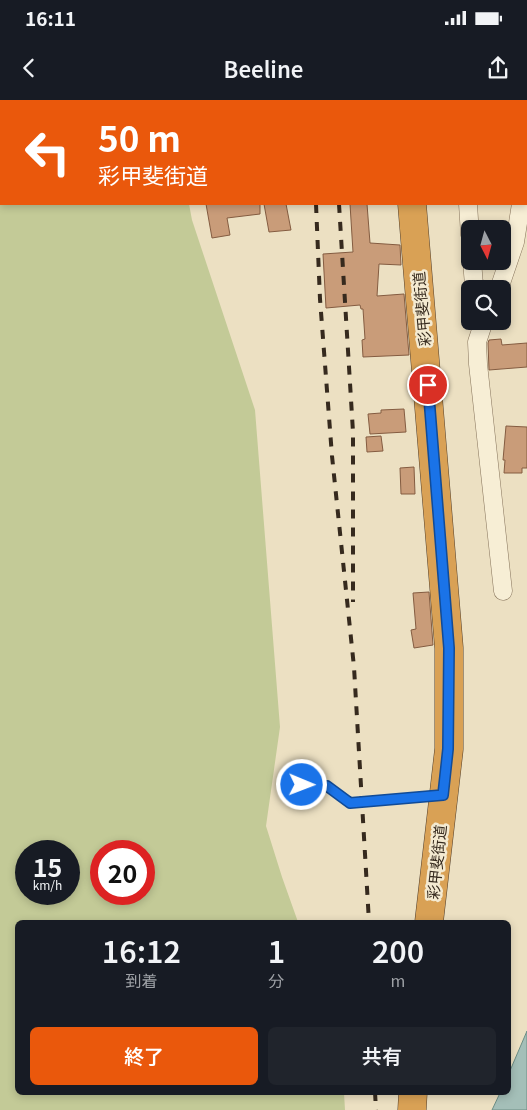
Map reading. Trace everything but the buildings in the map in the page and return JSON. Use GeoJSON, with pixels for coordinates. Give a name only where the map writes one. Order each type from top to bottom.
{"type":"FeatureCollection","features":[{"type":"Feature","properties":{"kind":"highway","name":"彩甲斐街道"},"geometry":{"type":"LineString","coordinates":[[412,205],[449,648],[448,749],[429,920]]}},
{"type":"Feature","properties":{"kind":"highway"},"geometry":{"type":"LineString","coordinates":[[412,1110],[413,1095]]}},
{"type":"Feature","properties":{"kind":"street"},"geometry":{"type":"LineString","coordinates":[[468,205],[469,220]]}},
{"type":"Feature","properties":{"kind":"street"},"geometry":{"type":"LineString","coordinates":[[502,280],[515,242],[521,205]]}},
{"type":"Feature","properties":{"kind":"street"},"geometry":{"type":"LineString","coordinates":[[481,330],[478,342],[478,364],[503,591]]}},
{"type":"Feature","properties":{"kind":"lane"},"geometry":{"type":"LineString","coordinates":[[302,785],[327,786],[350,803],[443,795]]}},
{"type":"Feature","properties":{"kind":"green space"},"geometry":{"type":"Polygon","coordinates":[[[0,205],[189,205],[192,220],[255,410],[280,727],[266,826],[297,920],[15,920],[15,1095],[344,1095],[345,1110],[0,1110],[0,205]]]}},
{"type":"Feature","properties":{"kind":"water"},"geometry":{"type":"Polygon","coordinates":[[[527,1031],[527,1110],[492,1110],[499,1095],[511,1095],[511,1068],[527,1031]]]}},
{"type":"Feature","properties":{"kind":"railway"},"geometry":{"type":"LineString","coordinates":[[316,205],[320,299],[332,456],[354,667],[369,920]]}},
{"type":"Feature","properties":{"kind":"railway"},"geometry":{"type":"LineString","coordinates":[[339,205],[353,432],[353,602]]}},
{"type":"Feature","properties":{"kind":"railway"},"geometry":{"type":"LineString","coordinates":[[375,1095],[376,1110]]}},
{"type":"Feature","properties":{"kind":"route"},"geometry":{"type":"LineString","coordinates":[[302,785],[327,786],[350,803],[443,795],[448,749],[449,648],[428,385]]}}]}
